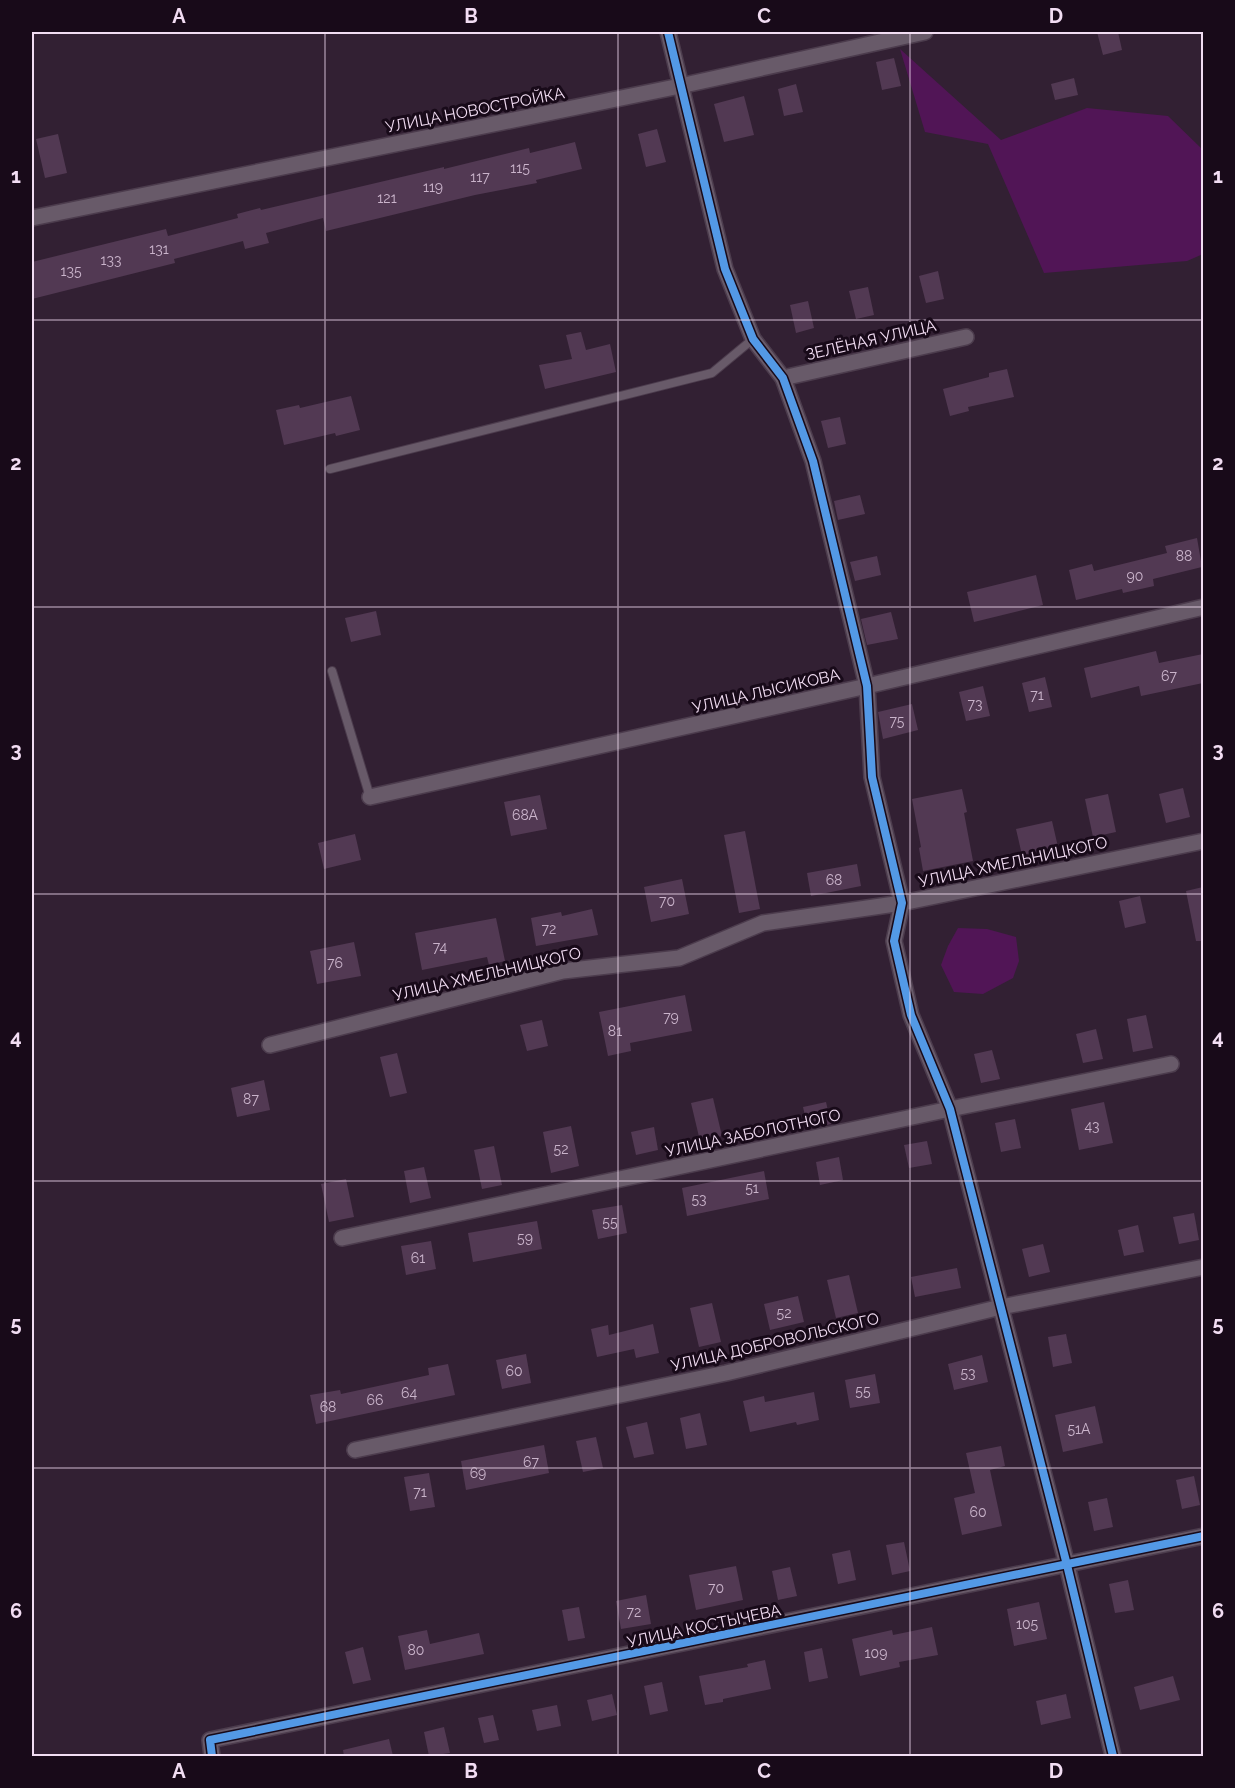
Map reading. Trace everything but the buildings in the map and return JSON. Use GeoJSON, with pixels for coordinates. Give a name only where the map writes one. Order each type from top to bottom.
{"type":"FeatureCollection","features":[{"type":"Feature","properties":{"kind":"street"},"geometry":{"type":"LineString","coordinates":[[668,32],[725,269],[753,339],[783,378],[813,461],[867,686],[873,777],[902,903],[894,941],[911,1015],[950,1109],[1067,1565],[1113,1756]]}},
{"type":"Feature","properties":{"kind":"street","name":"УЛИЦА НОВОСТРОЙКА"},"geometry":{"type":"LineString","coordinates":[[32,218],[680,86],[925,32]]}},
{"type":"Feature","properties":{"kind":"street","name":"ЗЕЛЁНАЯ УЛИЦА"},"geometry":{"type":"LineString","coordinates":[[783,378],[966,337]]}},
{"type":"Feature","properties":{"kind":"street","name":"УЛИЦА ЛЫСИКОВА"},"geometry":{"type":"LineString","coordinates":[[370,797],[867,686],[1203,607]]}},
{"type":"Feature","properties":{"kind":"street","name":"УЛИЦА ХМЕЛЬНИЦКОГО"},"geometry":{"type":"LineString","coordinates":[[270,1045],[563,971],[679,958],[763,923],[902,903],[1203,841]]}},
{"type":"Feature","properties":{"kind":"street","name":"УЛИЦА ЗАБОЛОТНОГО"},"geometry":{"type":"LineString","coordinates":[[342,1238],[1171,1064]]}},
{"type":"Feature","properties":{"kind":"street","name":"УЛИЦА ДОБРОВОЛЬСКОГО"},"geometry":{"type":"LineString","coordinates":[[355,1450],[726,1373],[1001,1307],[1203,1267]]}},
{"type":"Feature","properties":{"kind":"street","name":"УЛИЦА КОСТЫЧЕВА"},"geometry":{"type":"LineString","coordinates":[[212,1756],[210,1740],[1203,1536]]}},
{"type":"Feature","properties":{"kind":"lane"},"geometry":{"type":"LineString","coordinates":[[330,469],[712,372],[753,339]]}},
{"type":"Feature","properties":{"kind":"lane"},"geometry":{"type":"LineString","coordinates":[[332,671],[370,797]]}},
{"type":"Feature","properties":{"kind":"shaded area"},"geometry":{"type":"Polygon","coordinates":[[[900,49],[1001,140],[1087,108],[1168,116],[1203,150],[1203,254],[1187,261],[1044,273],[988,144],[925,132],[900,49]]]}},
{"type":"Feature","properties":{"kind":"shaded area"},"geometry":{"type":"Polygon","coordinates":[[[958,928],[987,929],[1016,937],[1019,961],[1013,978],[983,994],[954,992],[941,965],[958,928]]]}},
{"type":"Feature","properties":{"kind":"cycle path"},"geometry":{"type":"LineString","coordinates":[[668,32],[725,269],[753,339],[783,378],[813,461],[867,686],[872,777],[902,903],[894,941],[911,1015],[950,1109],[1067,1565],[1113,1756]]}},
{"type":"Feature","properties":{"kind":"cycle path"},"geometry":{"type":"LineString","coordinates":[[212,1756],[210,1740],[1204,1536]]}}]}
